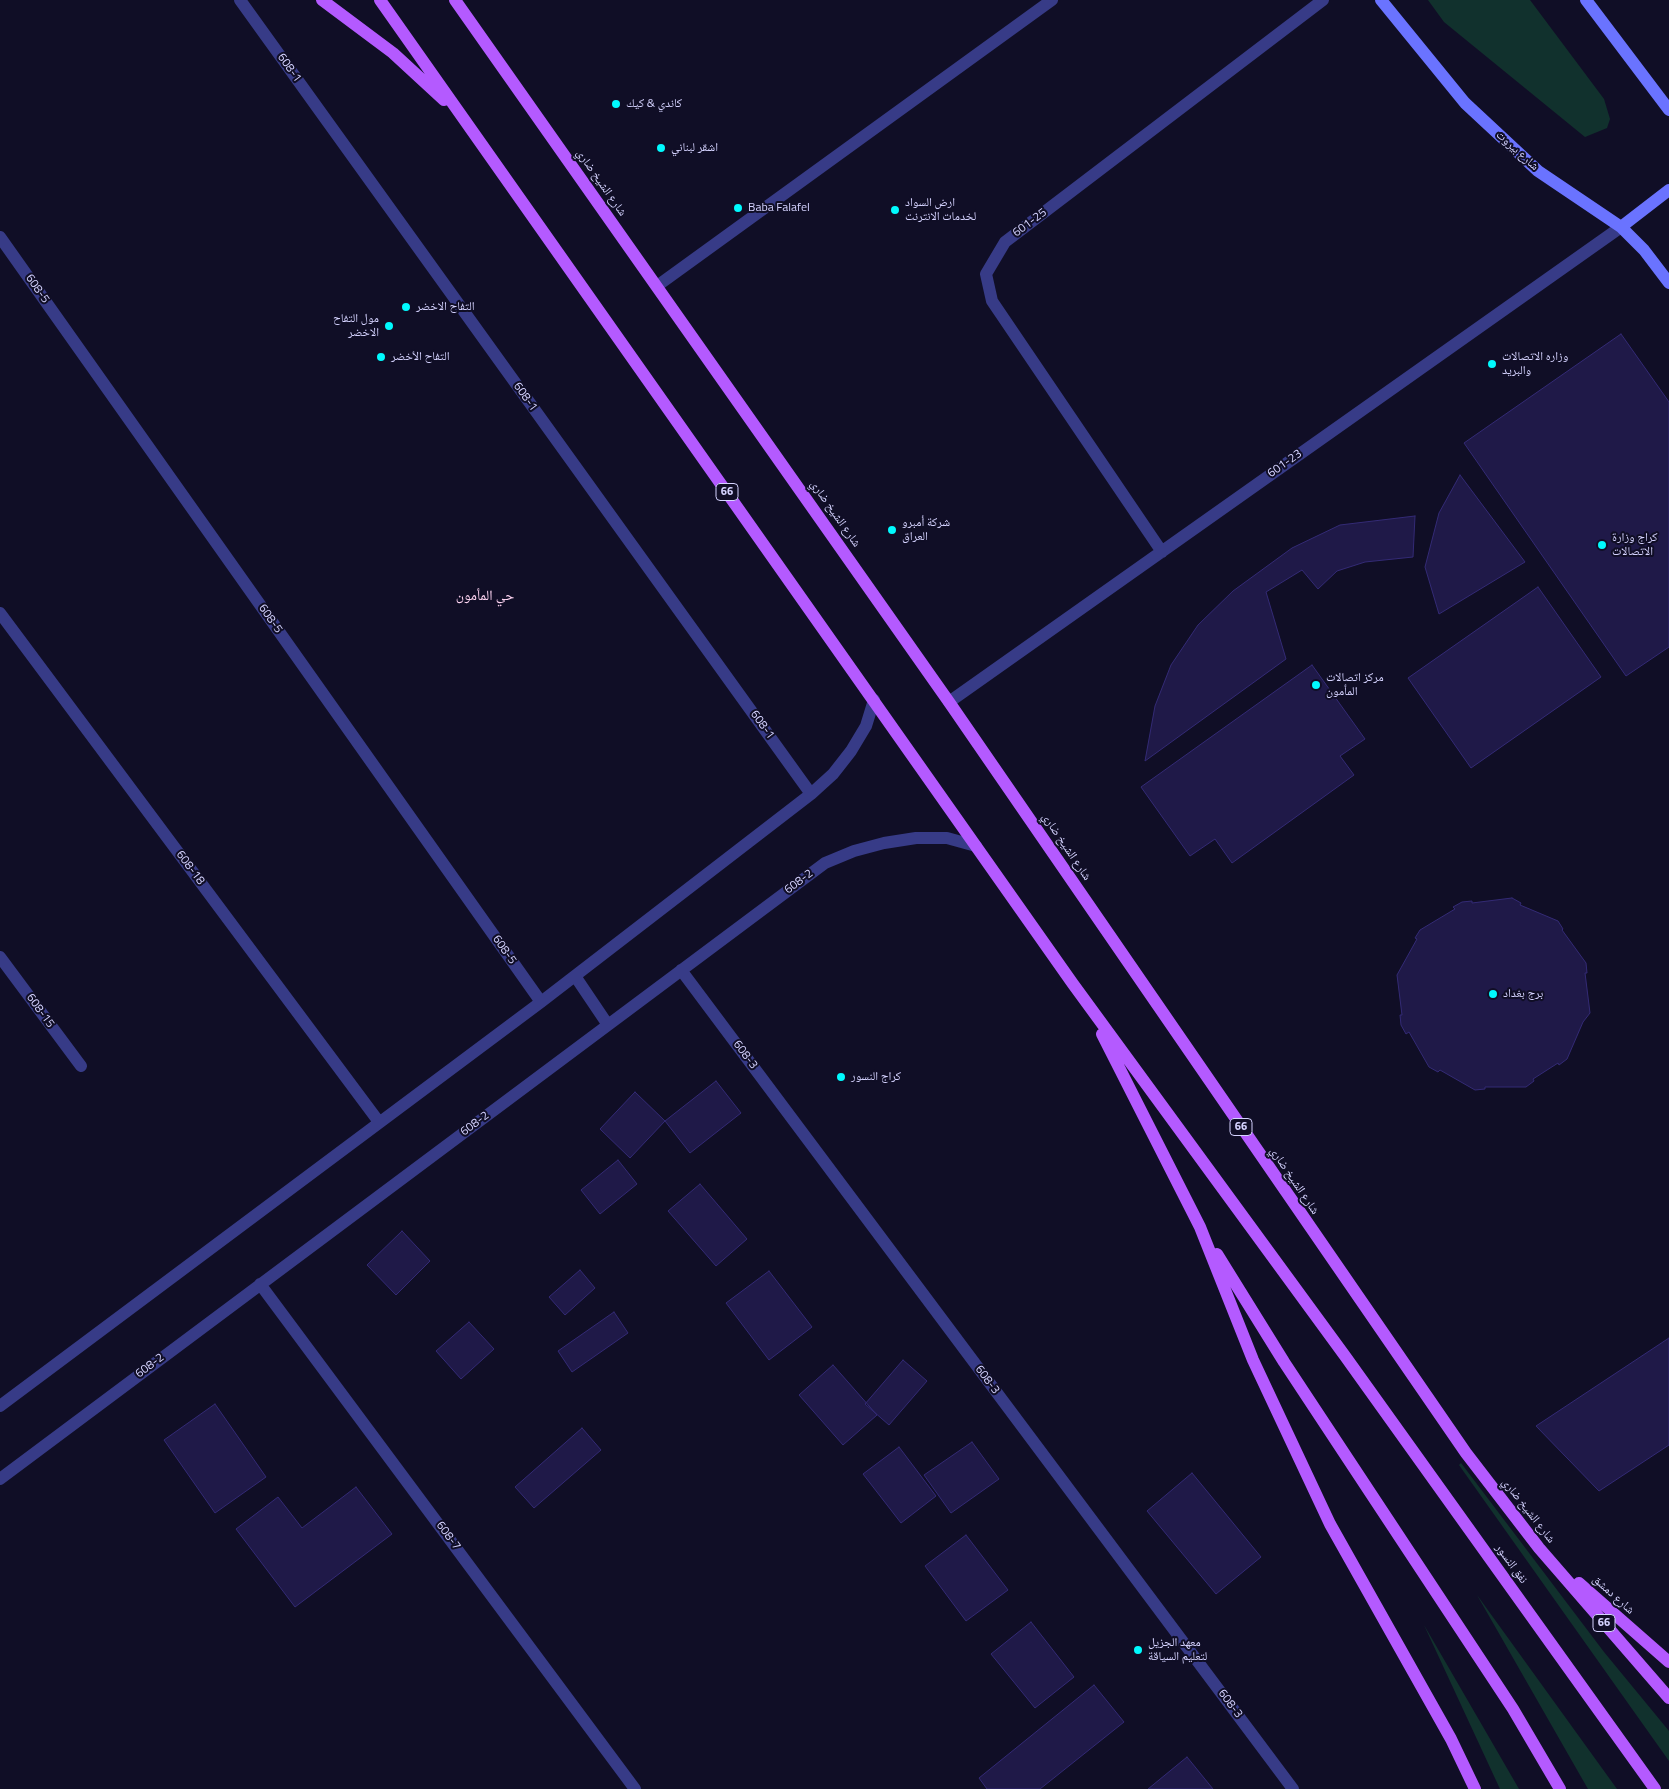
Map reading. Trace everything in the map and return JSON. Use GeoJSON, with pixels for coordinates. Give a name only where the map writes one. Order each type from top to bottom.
{"type":"FeatureCollection","features":[{"type":"Feature","properties":{"kind":"main road"},"geometry":{"type":"LineString","coordinates":[[322,0],[393,53],[463,118]]}},
{"type":"Feature","properties":{"kind":"main road","name":"66"},"geometry":{"type":"LineString","coordinates":[[380,0],[1073,984],[1108,1046],[1200,1227],[1253,1360],[1330,1524],[1451,1739],[1475,1789]]}},
{"type":"Feature","properties":{"kind":"main road","name":"شارع الشيخ ضاري"},"geometry":{"type":"LineString","coordinates":[[455,0],[949,702],[1402,1363],[1466,1453],[1540,1548],[1669,1698]]}},
{"type":"Feature","properties":{"kind":"main road","name":"شارع بيروت"},"geometry":{"type":"LineString","coordinates":[[1381,0],[1465,103],[1538,171],[1621,227],[1644,250],[1669,283]]}},
{"type":"Feature","properties":{"kind":"main road"},"geometry":{"type":"LineString","coordinates":[[1586,0],[1669,110]]}},
{"type":"Feature","properties":{"kind":"main road"},"geometry":{"type":"LineString","coordinates":[[1621,227],[1669,190]]}},
{"type":"Feature","properties":{"kind":"main road","name":"نفق النسور"},"geometry":{"type":"LineString","coordinates":[[1073,984],[1345,1356],[1655,1789]]}},
{"type":"Feature","properties":{"kind":"main road"},"geometry":{"type":"LineString","coordinates":[[1200,1227],[1284,1362],[1513,1709],[1560,1789]]}},
{"type":"Feature","properties":{"kind":"main road","name":"شارع دمشق"},"geometry":{"type":"LineString","coordinates":[[1540,1548],[1669,1662]]}},
{"type":"Feature","properties":{"kind":"street","name":"608-1"},"geometry":{"type":"LineString","coordinates":[[240,0],[811,794]]}},
{"type":"Feature","properties":{"kind":"street"},"geometry":{"type":"LineString","coordinates":[[657,286],[1052,0]]}},
{"type":"Feature","properties":{"kind":"street","name":"601-25"},"geometry":{"type":"LineString","coordinates":[[1162,552],[992,302],[986,274],[1006,242],[1323,0]]}},
{"type":"Feature","properties":{"kind":"street","name":"601-23"},"geometry":{"type":"LineString","coordinates":[[949,702],[1621,227]]}},
{"type":"Feature","properties":{"kind":"street","name":"608-5"},"geometry":{"type":"LineString","coordinates":[[0,237],[541,1002]]}},
{"type":"Feature","properties":{"kind":"street","name":"608-18"},"geometry":{"type":"LineString","coordinates":[[0,613],[379,1122]]}},
{"type":"Feature","properties":{"kind":"street"},"geometry":{"type":"LineString","coordinates":[[0,1406],[541,1002],[811,794],[833,774],[851,751],[866,726],[874,700]]}},
{"type":"Feature","properties":{"kind":"street","name":"608-2"},"geometry":{"type":"LineString","coordinates":[[0,1479],[824,863],[854,851],[884,843],[916,838],[947,838],[976,846]]}},
{"type":"Feature","properties":{"kind":"street","name":"608-15"},"geometry":{"type":"LineString","coordinates":[[0,957],[81,1066]]}},
{"type":"Feature","properties":{"kind":"street","name":"608-3"},"geometry":{"type":"LineString","coordinates":[[681,970],[1293,1789]]}},
{"type":"Feature","properties":{"kind":"street"},"geometry":{"type":"LineString","coordinates":[[575,976],[608,1025]]}},
{"type":"Feature","properties":{"kind":"street","name":"608-7"},"geometry":{"type":"LineString","coordinates":[[260,1284],[635,1789]]}},
{"type":"Feature","properties":{"kind":"green space"},"geometry":{"type":"Polygon","coordinates":[[[1428,0],[1530,0],[1604,99],[1610,119],[1607,128],[1585,137],[1444,22],[1428,0]]]}},
{"type":"Feature","properties":{"kind":"green space"},"geometry":{"type":"Polygon","coordinates":[[[1461,1463],[1604,1652],[1669,1731],[1669,1761],[1459,1465],[1461,1463]]]}},
{"type":"Feature","properties":{"kind":"green space"},"geometry":{"type":"Polygon","coordinates":[[[1477,1595],[1617,1789],[1588,1789],[1477,1595]]]}},
{"type":"Feature","properties":{"kind":"green space"},"geometry":{"type":"Polygon","coordinates":[[[1424,1625],[1519,1789],[1500,1789],[1424,1625]]]}},
{"type":"Feature","properties":{"kind":"building","name":"كراج وزارة الاتصالات"},"geometry":{"type":"Polygon","coordinates":[[[1621,334],[1669,402],[1669,647],[1626,676],[1464,443],[1621,334]]]}},
{"type":"Feature","properties":{"kind":"building"},"geometry":{"type":"Polygon","coordinates":[[[1460,475],[1525,562],[1439,614],[1425,567],[1439,513],[1460,475]]]}},
{"type":"Feature","properties":{"kind":"building"},"geometry":{"type":"Polygon","coordinates":[[[1415,516],[1413,557],[1365,562],[1337,571],[1318,589],[1302,570],[1266,592],[1286,659],[1145,761],[1155,706],[1171,665],[1198,625],[1233,591],[1292,548],[1340,525],[1415,516]]]}},
{"type":"Feature","properties":{"kind":"building"},"geometry":{"type":"Polygon","coordinates":[[[1538,587],[1601,677],[1471,768],[1408,678],[1538,587]]]}},
{"type":"Feature","properties":{"kind":"building"},"geometry":{"type":"Polygon","coordinates":[[[1312,665],[1365,739],[1340,756],[1354,775],[1232,863],[1215,839],[1190,856],[1141,787],[1312,665]]]}},
{"type":"Feature","properties":{"kind":"building","name":"برج بغداد"},"geometry":{"type":"Polygon","coordinates":[[[1512,898],[1521,903],[1520,905],[1558,921],[1562,930],[1586,963],[1587,973],[1585,973],[1590,1013],[1583,1022],[1567,1059],[1559,1065],[1558,1063],[1533,1079],[1534,1081],[1526,1087],[1485,1087],[1485,1089],[1475,1090],[1440,1070],[1438,1072],[1429,1067],[1409,1032],[1406,1034],[1401,1025],[1400,1015],[1402,1015],[1397,975],[1420,930],[1455,909],[1453,907],[1462,902],[1472,901],[1472,903],[1512,898]]]}},
{"type":"Feature","properties":{"kind":"building"},"geometry":{"type":"Polygon","coordinates":[[[716,1081],[741,1113],[690,1153],[665,1121],[716,1081]]]}},
{"type":"Feature","properties":{"kind":"building"},"geometry":{"type":"Polygon","coordinates":[[[635,1092],[665,1121],[630,1158],[600,1129],[635,1092]]]}},
{"type":"Feature","properties":{"kind":"building"},"geometry":{"type":"Polygon","coordinates":[[[618,1160],[637,1184],[600,1214],[581,1190],[618,1160]]]}},
{"type":"Feature","properties":{"kind":"building"},"geometry":{"type":"Polygon","coordinates":[[[700,1184],[747,1239],[716,1266],[668,1211],[700,1184]]]}},
{"type":"Feature","properties":{"kind":"building"},"geometry":{"type":"Polygon","coordinates":[[[402,1231],[430,1261],[396,1295],[367,1265],[402,1231]]]}},
{"type":"Feature","properties":{"kind":"building"},"geometry":{"type":"Polygon","coordinates":[[[580,1270],[595,1288],[565,1315],[549,1297],[580,1270]]]}},
{"type":"Feature","properties":{"kind":"building"},"geometry":{"type":"Polygon","coordinates":[[[769,1271],[812,1327],[769,1360],[726,1303],[769,1271]]]}},
{"type":"Feature","properties":{"kind":"building"},"geometry":{"type":"Polygon","coordinates":[[[614,1312],[628,1333],[572,1372],[558,1351],[614,1312]]]}},
{"type":"Feature","properties":{"kind":"building"},"geometry":{"type":"Polygon","coordinates":[[[469,1322],[494,1349],[461,1379],[436,1351],[469,1322]]]}},
{"type":"Feature","properties":{"kind":"building"},"geometry":{"type":"Polygon","coordinates":[[[1669,1338],[1669,1445],[1599,1491],[1536,1426],[1669,1338]]]}},
{"type":"Feature","properties":{"kind":"building"},"geometry":{"type":"Polygon","coordinates":[[[903,1360],[927,1381],[889,1425],[865,1404],[903,1360]]]}},
{"type":"Feature","properties":{"kind":"building"},"geometry":{"type":"Polygon","coordinates":[[[833,1365],[877,1415],[843,1445],[799,1395],[833,1365]]]}},
{"type":"Feature","properties":{"kind":"building"},"geometry":{"type":"Polygon","coordinates":[[[215,1404],[266,1477],[215,1513],[164,1440],[215,1404]]]}},
{"type":"Feature","properties":{"kind":"building"},"geometry":{"type":"Polygon","coordinates":[[[582,1428],[601,1450],[534,1508],[515,1487],[582,1428]]]}},
{"type":"Feature","properties":{"kind":"building"},"geometry":{"type":"Polygon","coordinates":[[[972,1442],[999,1479],[951,1513],[924,1475],[972,1442]]]}},
{"type":"Feature","properties":{"kind":"building"},"geometry":{"type":"Polygon","coordinates":[[[899,1447],[936,1496],[901,1523],[863,1474],[899,1447]]]}},
{"type":"Feature","properties":{"kind":"building"},"geometry":{"type":"Polygon","coordinates":[[[1192,1473],[1261,1557],[1216,1594],[1147,1511],[1192,1473]]]}},
{"type":"Feature","properties":{"kind":"building"},"geometry":{"type":"Polygon","coordinates":[[[356,1487],[392,1534],[295,1607],[236,1529],[278,1497],[302,1528],[356,1487]]]}},
{"type":"Feature","properties":{"kind":"building"},"geometry":{"type":"Polygon","coordinates":[[[966,1535],[1008,1590],[966,1621],[925,1566],[966,1535]]]}},
{"type":"Feature","properties":{"kind":"building"},"geometry":{"type":"Polygon","coordinates":[[[1031,1622],[1074,1677],[1035,1708],[991,1654],[1031,1622]]]}},
{"type":"Feature","properties":{"kind":"building"},"geometry":{"type":"Polygon","coordinates":[[[1094,1685],[1124,1722],[1040,1789],[987,1789],[979,1778],[1094,1685]]]}},
{"type":"Feature","properties":{"kind":"building"},"geometry":{"type":"Polygon","coordinates":[[[1187,1757],[1213,1789],[1148,1789],[1187,1757]]]}},
{"type":"Feature","properties":{"kind":"place","name":"كاندي & كيك"},"geometry":{"type":"Point","coordinates":[616,104]}},
{"type":"Feature","properties":{"kind":"place","name":"اشقر لبناني"},"geometry":{"type":"Point","coordinates":[661,148]}},
{"type":"Feature","properties":{"kind":"place","name":"Baba Falafel"},"geometry":{"type":"Point","coordinates":[738,208]}},
{"type":"Feature","properties":{"kind":"place","name":"ارض السواد لخدمات الانترنت"},"geometry":{"type":"Point","coordinates":[895,210]}},
{"type":"Feature","properties":{"kind":"place","name":"التفاح الاخضر"},"geometry":{"type":"Point","coordinates":[406,307]}},
{"type":"Feature","properties":{"kind":"place","name":"مول التفاح الاخضر"},"geometry":{"type":"Point","coordinates":[389,326]}},
{"type":"Feature","properties":{"kind":"place","name":"التفاح الأخضر"},"geometry":{"type":"Point","coordinates":[381,357]}},
{"type":"Feature","properties":{"kind":"place","name":"وزاره الاتصالات والبريد"},"geometry":{"type":"Point","coordinates":[1492,364]}},
{"type":"Feature","properties":{"kind":"place","name":"شركة أمبرو العراق"},"geometry":{"type":"Point","coordinates":[892,530]}},
{"type":"Feature","properties":{"kind":"place","name":"كراج وزارة الاتصالات"},"geometry":{"type":"Point","coordinates":[1602,545]}},
{"type":"Feature","properties":{"kind":"place","name":"مركز اتصالات المأمون"},"geometry":{"type":"Point","coordinates":[1316,685]}},
{"type":"Feature","properties":{"kind":"place","name":"برج بغداد"},"geometry":{"type":"Point","coordinates":[1493,994]}},
{"type":"Feature","properties":{"kind":"place","name":"كراج النسور"},"geometry":{"type":"Point","coordinates":[841,1077]}},
{"type":"Feature","properties":{"kind":"place","name":"معهد الجزيل لتعليم السياقة"},"geometry":{"type":"Point","coordinates":[1138,1650]}},
{"type":"Feature","properties":{"kind":"district","name":"حي المأمون"},"geometry":{"type":"Point","coordinates":[485,597]}}]}
